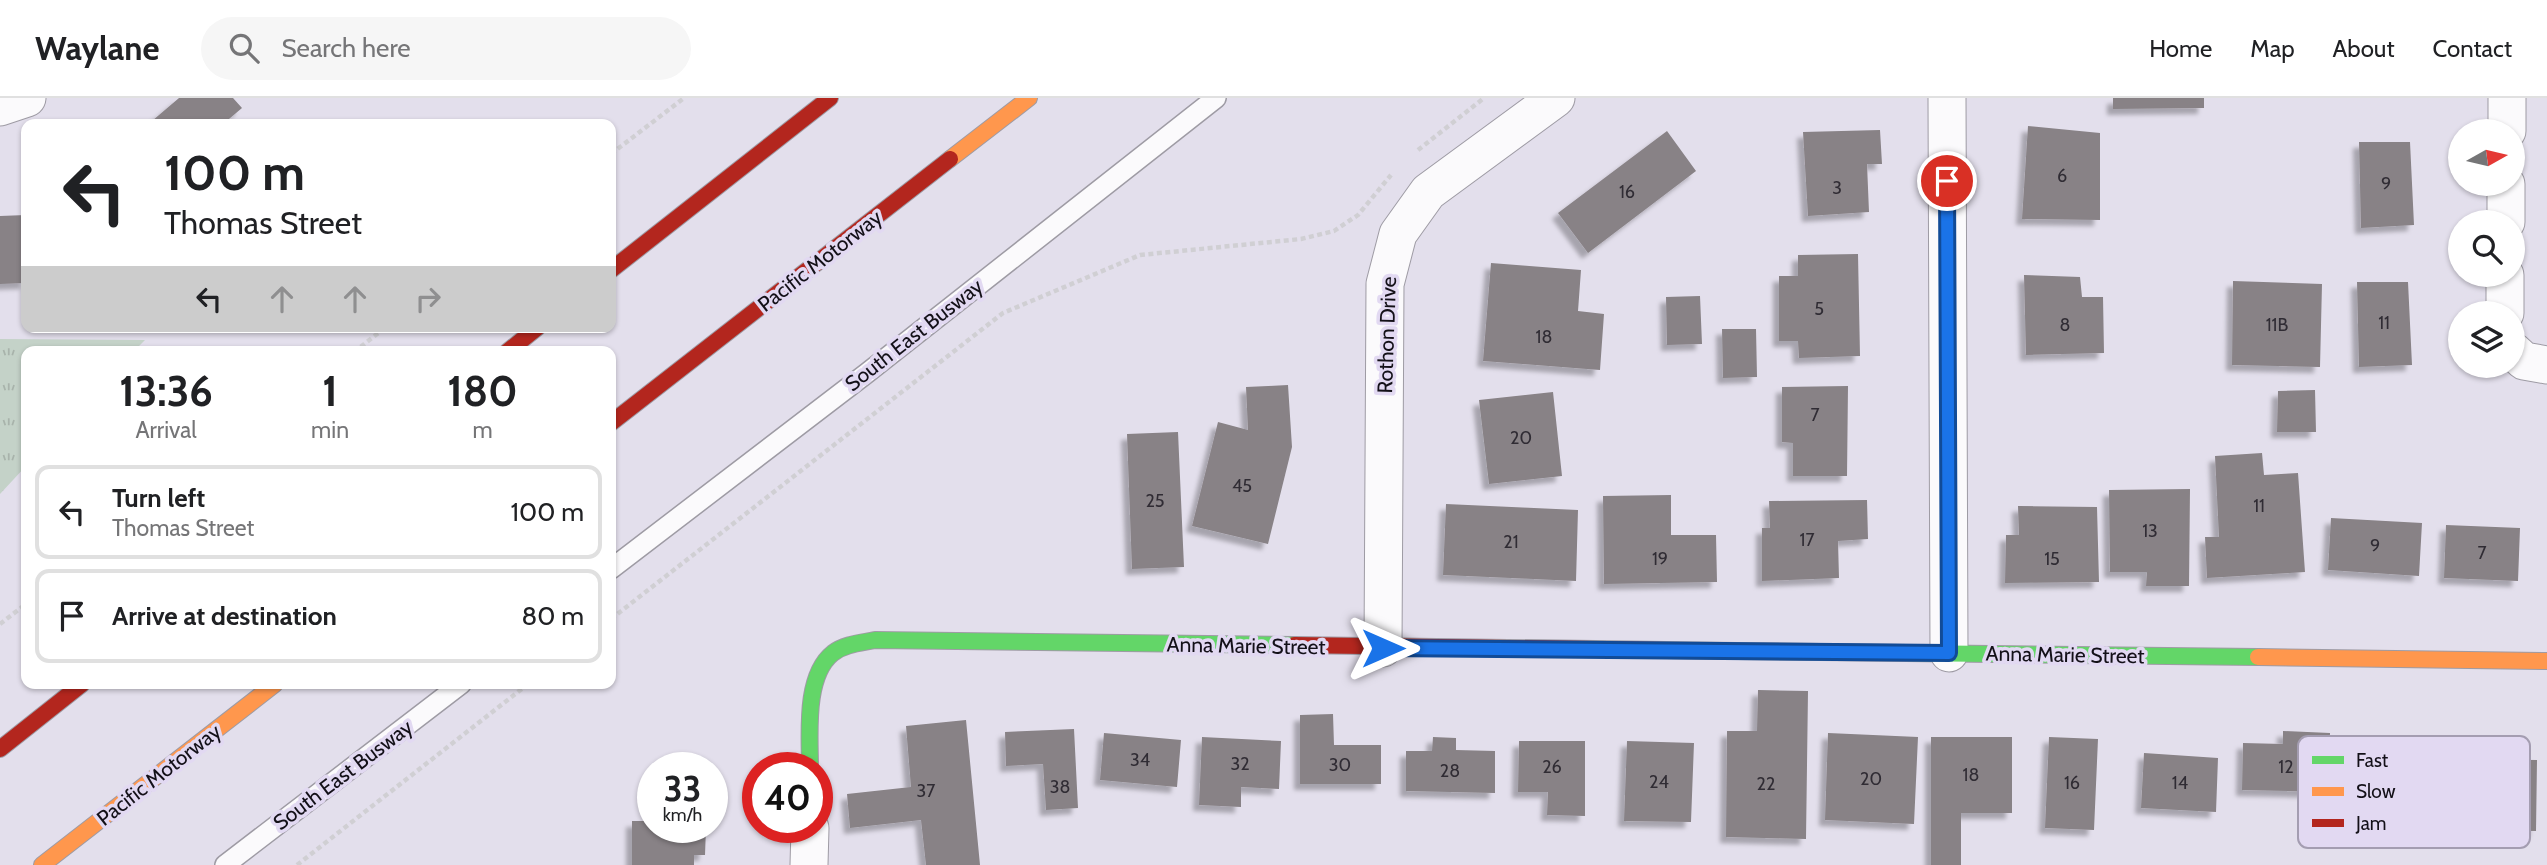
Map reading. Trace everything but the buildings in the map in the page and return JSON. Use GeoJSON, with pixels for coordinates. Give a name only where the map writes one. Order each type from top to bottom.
{"type":"FeatureCollection","features":[{"type":"Feature","properties":{"kind":"main road"},"geometry":{"type":"LineString","coordinates":[[616,266],[830,98]]}},
{"type":"Feature","properties":{"kind":"main road","name":"Pacific Motorway"},"geometry":{"type":"LineString","coordinates":[[616,419],[1029,98]]}},
{"type":"Feature","properties":{"kind":"main road"},"geometry":{"type":"LineString","coordinates":[[514,346],[531,333]]}},
{"type":"Feature","properties":{"kind":"main road","name":"Anna Marie Street"},"geometry":{"type":"LineString","coordinates":[[810,752],[811,703],[817,678],[830,656],[849,645],[875,640],[2547,661]]}},
{"type":"Feature","properties":{"kind":"main road"},"geometry":{"type":"LineString","coordinates":[[0,749],[76,689]]}},
{"type":"Feature","properties":{"kind":"main road","name":"Pacific Motorway"},"geometry":{"type":"LineString","coordinates":[[42,865],[269,689]]}},
{"type":"Feature","properties":{"kind":"street"},"geometry":{"type":"LineString","coordinates":[[0,107],[27,98]]}},
{"type":"Feature","properties":{"kind":"street","name":"Rothon Drive"},"geometry":{"type":"LineString","coordinates":[[1383,648],[1385,284],[1398,233],[1428,192],[1556,98]]}},
{"type":"Feature","properties":{"kind":"street"},"geometry":{"type":"LineString","coordinates":[[1947,98],[1949,653]]}},
{"type":"Feature","properties":{"kind":"street"},"geometry":{"type":"LineString","coordinates":[[2507,98],[2507,119]]}},
{"type":"Feature","properties":{"kind":"street"},"geometry":{"type":"LineString","coordinates":[[2525,361],[2547,365]]}},
{"type":"Feature","properties":{"kind":"street"},"geometry":{"type":"LineString","coordinates":[[809,865],[810,843]]}},
{"type":"Feature","properties":{"kind":"lane","name":"South East Busway"},"geometry":{"type":"LineString","coordinates":[[616,565],[867,373],[1216,98]]}},
{"type":"Feature","properties":{"kind":"lane","name":"South East Busway"},"geometry":{"type":"LineString","coordinates":[[225,865],[454,689]]}},
{"type":"Feature","properties":{"kind":"path"},"geometry":{"type":"LineString","coordinates":[[616,150],[684,98]]}},
{"type":"Feature","properties":{"kind":"path"},"geometry":{"type":"LineString","coordinates":[[1412,155],[1484,98]]}},
{"type":"Feature","properties":{"kind":"path"},"geometry":{"type":"LineString","coordinates":[[616,616],[1003,313],[1140,255],[1301,239],[1334,231],[1358,215],[1394,172]]}},
{"type":"Feature","properties":{"kind":"path"},"geometry":{"type":"LineString","coordinates":[[362,346],[378,333]]}},
{"type":"Feature","properties":{"kind":"path"},"geometry":{"type":"LineString","coordinates":[[0,624],[21,608]]}},
{"type":"Feature","properties":{"kind":"path"},"geometry":{"type":"LineString","coordinates":[[297,865],[522,689]]}},
{"type":"Feature","properties":{"kind":"green space"},"geometry":{"type":"Polygon","coordinates":[[[0,339],[145,340],[139,346],[21,346],[21,471],[0,494],[0,339]]]}},
{"type":"Feature","properties":{"kind":"traffic: fast"},"geometry":{"type":"LineString","coordinates":[[810,752],[811,707],[817,676],[833,653],[853,644],[875,640],[1294,645]]}},
{"type":"Feature","properties":{"kind":"traffic: fast"},"geometry":{"type":"LineString","coordinates":[[1737,651],[2258,657]]}},
{"type":"Feature","properties":{"kind":"traffic: slow"},"geometry":{"type":"LineString","coordinates":[[950,159],[1029,98]]}},
{"type":"Feature","properties":{"kind":"traffic: slow"},"geometry":{"type":"LineString","coordinates":[[2258,657],[2547,661]]}},
{"type":"Feature","properties":{"kind":"traffic: slow"},"geometry":{"type":"LineString","coordinates":[[42,865],[269,689]]}},
{"type":"Feature","properties":{"kind":"traffic: jam"},"geometry":{"type":"LineString","coordinates":[[616,266],[830,98]]}},
{"type":"Feature","properties":{"kind":"traffic: jam"},"geometry":{"type":"LineString","coordinates":[[616,419],[950,159]]}},
{"type":"Feature","properties":{"kind":"traffic: jam"},"geometry":{"type":"LineString","coordinates":[[514,346],[531,333]]}},
{"type":"Feature","properties":{"kind":"traffic: jam"},"geometry":{"type":"LineString","coordinates":[[1294,645],[1737,651]]}},
{"type":"Feature","properties":{"kind":"traffic: jam"},"geometry":{"type":"LineString","coordinates":[[0,749],[76,689]]}},
{"type":"Feature","properties":{"kind":"route"},"geometry":{"type":"LineString","coordinates":[[1383,648],[1949,653],[1947,181]]}}]}
